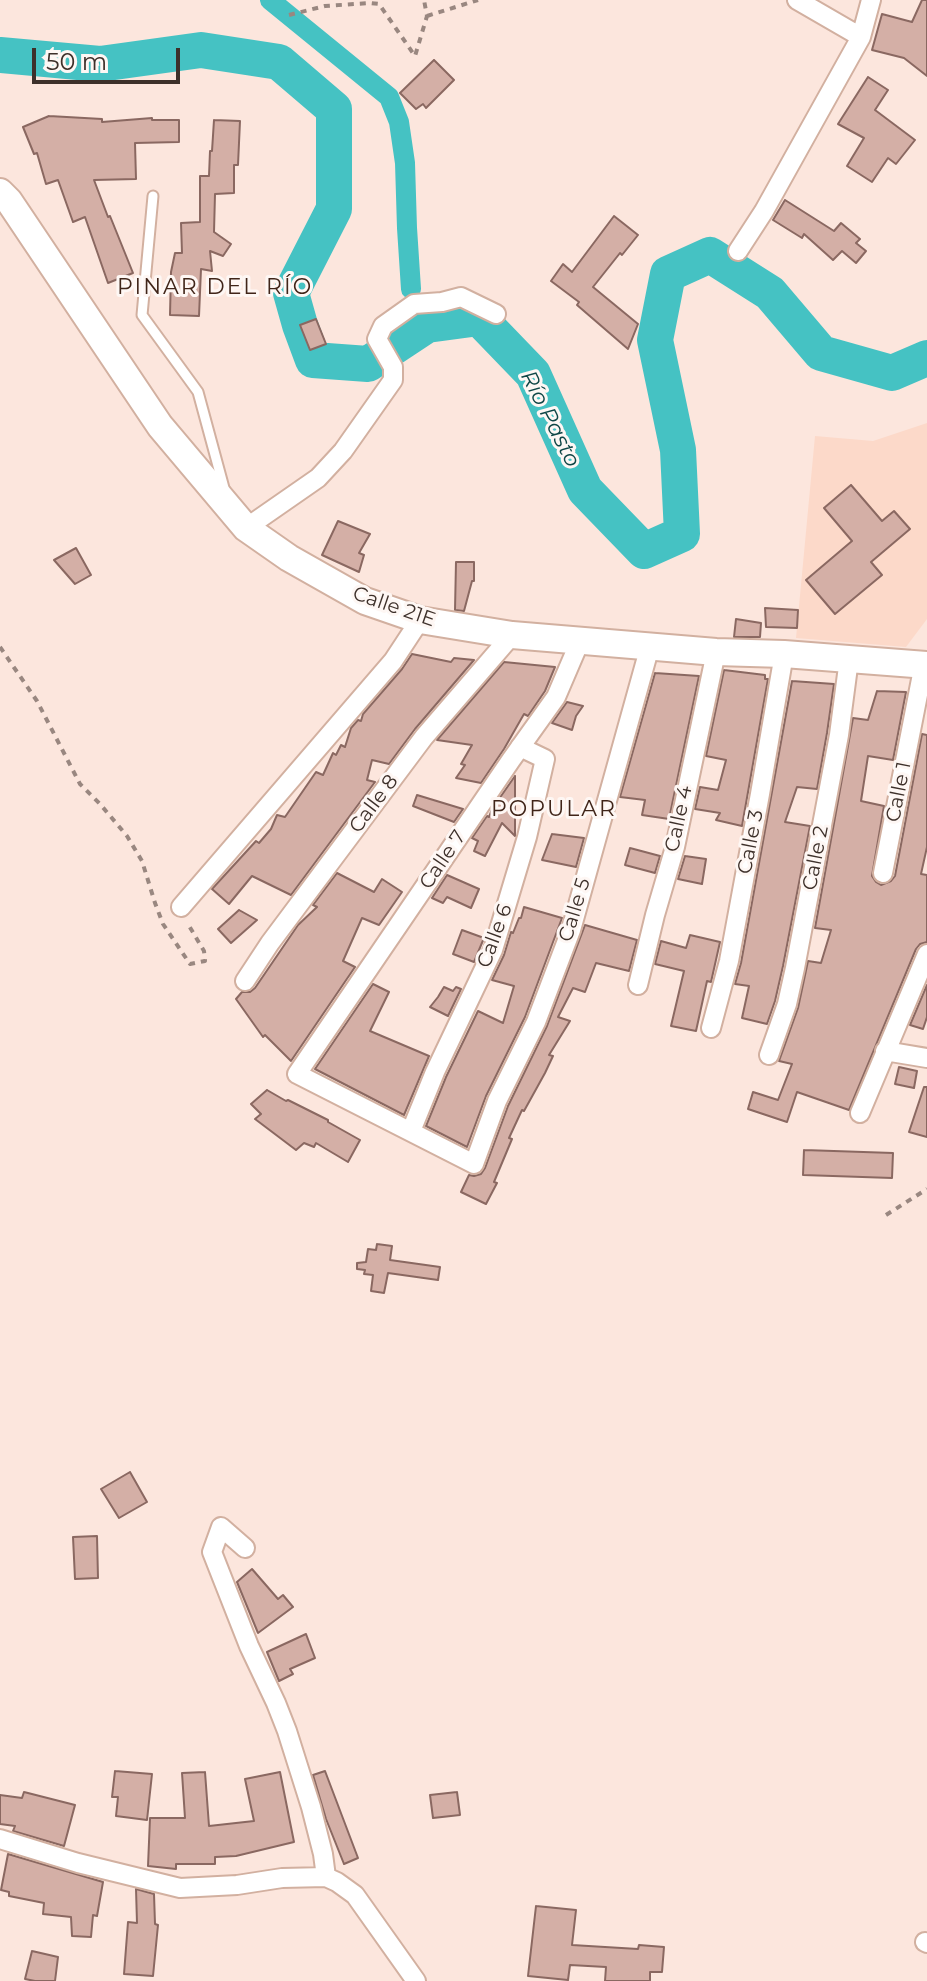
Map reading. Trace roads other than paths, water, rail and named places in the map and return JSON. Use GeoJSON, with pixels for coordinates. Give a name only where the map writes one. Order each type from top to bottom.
{"type":"FeatureCollection","features":[{"type":"Feature","properties":{"kind":"main road","name":"Calle 21E"},"geometry":{"type":"LineString","coordinates":[[0,192],[18,213],[160,426],[246,528],[289,558],[365,601],[420,620],[512,635],[926,665]]}},
{"type":"Feature","properties":{"kind":"street"},"geometry":{"type":"LineString","coordinates":[[797,0],[861,37]]}},
{"type":"Feature","properties":{"kind":"street"},"geometry":{"type":"LineString","coordinates":[[738,251],[764,211],[861,37],[871,0]]}},
{"type":"Feature","properties":{"kind":"street"},"geometry":{"type":"LineString","coordinates":[[246,528],[318,478],[343,451],[393,380],[393,367],[377,339],[383,326],[414,304],[461,297],[496,314]]}},
{"type":"Feature","properties":{"kind":"street"},"geometry":{"type":"LineString","coordinates":[[181,907],[393,661],[420,620]]}},
{"type":"Feature","properties":{"kind":"street","name":"Calle 8"},"geometry":{"type":"LineString","coordinates":[[245,981],[424,737],[512,635]]}},
{"type":"Feature","properties":{"kind":"street","name":"Calle 7"},"geometry":{"type":"LineString","coordinates":[[411,1131],[297,1074],[556,697],[580,641]]}},
{"type":"Feature","properties":{"kind":"street","name":"Calle 5"},"geometry":{"type":"LineString","coordinates":[[411,1131],[474,1164],[497,1101],[536,1022],[571,930],[650,646]]}},
{"type":"Feature","properties":{"kind":"street","name":"Calle 4"},"geometry":{"type":"LineString","coordinates":[[638,985],[675,847],[716,652]]}},
{"type":"Feature","properties":{"kind":"street","name":"Calle 3"},"geometry":{"type":"LineString","coordinates":[[711,1028],[729,961],[784,654]]}},
{"type":"Feature","properties":{"kind":"street","name":"Calle 2"},"geometry":{"type":"LineString","coordinates":[[769,1055],[787,1004],[795,968],[839,735],[849,659]]}},
{"type":"Feature","properties":{"kind":"street","name":"Calle 1"},"geometry":{"type":"LineString","coordinates":[[883,873],[926,665]]}},
{"type":"Feature","properties":{"kind":"street","name":"Calle 6"},"geometry":{"type":"LineString","coordinates":[[411,1131],[435,1072],[493,950],[527,837],[545,759],[520,747]]}},
{"type":"Feature","properties":{"kind":"street"},"geometry":{"type":"LineString","coordinates":[[860,1113],[926,958]]}},
{"type":"Feature","properties":{"kind":"street"},"geometry":{"type":"LineString","coordinates":[[885,1051],[927,1058]]}},
{"type":"Feature","properties":{"kind":"street"},"geometry":{"type":"LineString","coordinates":[[245,1548],[221,1527],[212,1552],[287,1731],[311,1807],[326,1877]]}},
{"type":"Feature","properties":{"kind":"street"},"geometry":{"type":"LineString","coordinates":[[0,1839],[78,1863],[180,1888],[326,1877],[355,1895],[416,1981]]}},
{"type":"Feature","properties":{"kind":"lane"},"geometry":{"type":"LineString","coordinates":[[153,196],[142,315],[198,392],[229,507]]}},
{"type":"Feature","properties":{"kind":"waterway"},"geometry":{"type":"LineString","coordinates":[[270,0],[389,97],[399,122],[405,163],[411,289]]}},
{"type":"Feature","properties":{"kind":"waterway","name":"Río Pasto"},"geometry":{"type":"LineString","coordinates":[[0,55],[100,64],[201,50],[279,62],[334,109],[334,209],[291,293],[313,360],[368,364],[427,325],[479,318],[533,374],[585,490],[644,551],[682,534],[678,450],[655,340],[668,274],[710,255],[770,293],[821,353],[892,373],[927,358]]}},
{"type":"Feature","properties":{"kind":"waterway"},"geometry":{"type":"LineString","coordinates":[[417,311],[427,325]]}},
{"type":"Feature","properties":{"kind":"district","name":"PINAR DEL RÍO"},"geometry":{"type":"Point","coordinates":[215,288]}},
{"type":"Feature","properties":{"kind":"district","name":"POPULAR"},"geometry":{"type":"Point","coordinates":[554,810]}}]}
